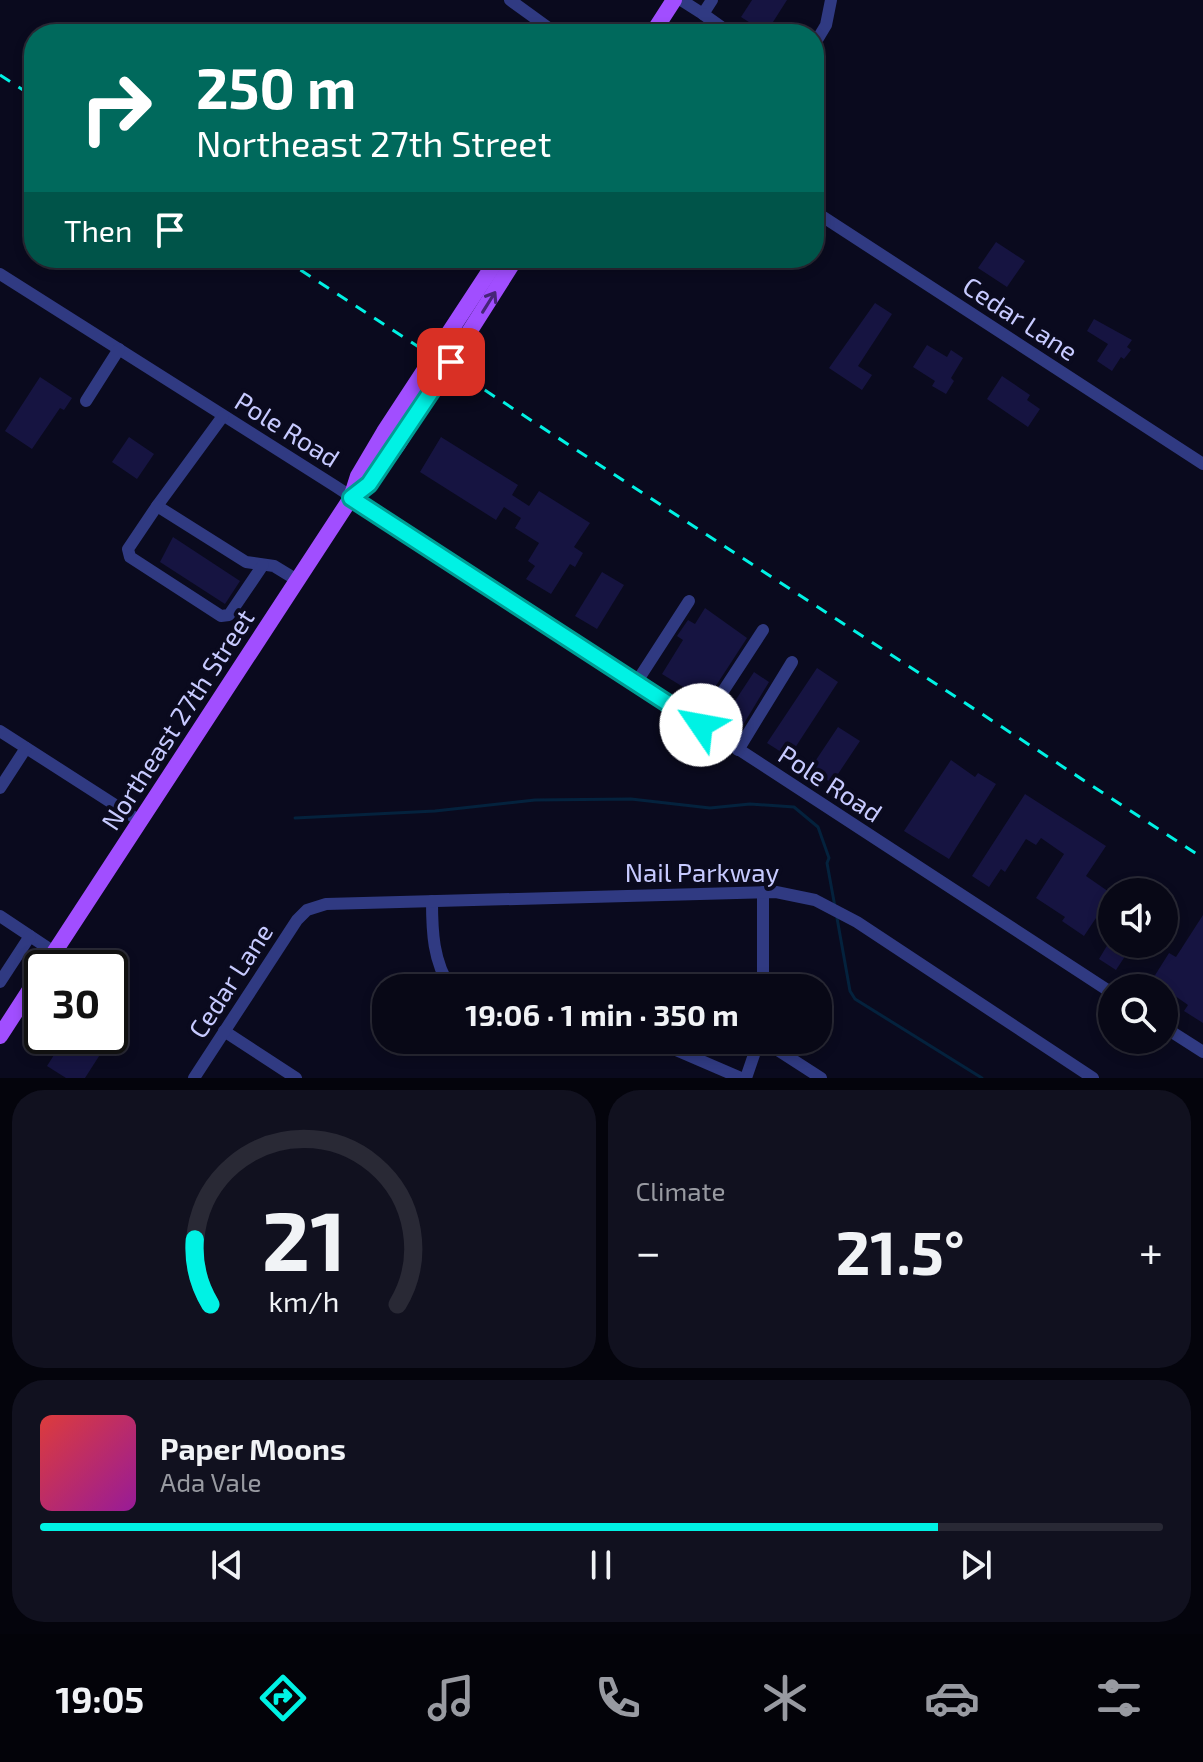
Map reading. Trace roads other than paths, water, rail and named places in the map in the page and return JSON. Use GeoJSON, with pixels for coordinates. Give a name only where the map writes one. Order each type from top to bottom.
{"type":"FeatureCollection","features":[{"type":"Feature","properties":{"kind":"main road"},"geometry":{"type":"LineString","coordinates":[[658,24],[674,0]]}},
{"type":"Feature","properties":{"kind":"main road","name":"Northeast 27th Street"},"geometry":{"type":"LineString","coordinates":[[55,950],[351,498],[358,476],[384,432],[491,268]]}},
{"type":"Feature","properties":{"kind":"main road","name":"Northeast 27th Street"},"geometry":{"type":"LineString","coordinates":[[351,498],[369,484],[391,454],[510,268]]}},
{"type":"Feature","properties":{"kind":"main road","name":"Northeast 27th Street"},"geometry":{"type":"LineString","coordinates":[[0,1036],[24,999]]}},
{"type":"Feature","properties":{"kind":"street"},"geometry":{"type":"LineString","coordinates":[[510,0],[543,24]]}},
{"type":"Feature","properties":{"kind":"street"},"geometry":{"type":"LineString","coordinates":[[528,13],[537,0]]}},
{"type":"Feature","properties":{"kind":"street"},"geometry":{"type":"LineString","coordinates":[[681,0],[717,24]]}},
{"type":"Feature","properties":{"kind":"street"},"geometry":{"type":"LineString","coordinates":[[703,14],[712,0]]}},
{"type":"Feature","properties":{"kind":"street"},"geometry":{"type":"LineString","coordinates":[[824,28],[831,0]]}},
{"type":"Feature","properties":{"kind":"street","name":"Cedar Lane"},"geometry":{"type":"LineString","coordinates":[[824,218],[1203,464]]}},
{"type":"Feature","properties":{"kind":"street","name":"Pole Road"},"geometry":{"type":"LineString","coordinates":[[0,274],[351,498],[1098,984]]}},
{"type":"Feature","properties":{"kind":"street"},"geometry":{"type":"LineString","coordinates":[[86,401],[119,349]]}},
{"type":"Feature","properties":{"kind":"street"},"geometry":{"type":"LineString","coordinates":[[223,416],[128,549],[130,557],[221,616],[229,615],[263,565]]}},
{"type":"Feature","properties":{"kind":"street"},"geometry":{"type":"LineString","coordinates":[[157,506],[246,562],[274,566],[297,580]]}},
{"type":"Feature","properties":{"kind":"street"},"geometry":{"type":"LineString","coordinates":[[636,683],[689,601]]}},
{"type":"Feature","properties":{"kind":"street"},"geometry":{"type":"LineString","coordinates":[[701,725],[763,630]]}},
{"type":"Feature","properties":{"kind":"street"},"geometry":{"type":"LineString","coordinates":[[738,750],[792,662]]}},
{"type":"Feature","properties":{"kind":"street"},"geometry":{"type":"LineString","coordinates":[[0,731],[140,821]]}},
{"type":"Feature","properties":{"kind":"street"},"geometry":{"type":"LineString","coordinates":[[0,788],[26,748]]}},
{"type":"Feature","properties":{"kind":"street"},"geometry":{"type":"LineString","coordinates":[[763,892],[763,974]]}},
{"type":"Feature","properties":{"kind":"street","name":"Nail Parkway"},"geometry":{"type":"LineString","coordinates":[[307,910],[326,904],[785,892],[827,905],[857,922],[1093,1078]]}},
{"type":"Feature","properties":{"kind":"street"},"geometry":{"type":"LineString","coordinates":[[432,901],[434,943],[443,974]]}},
{"type":"Feature","properties":{"kind":"street","name":"Cedar Lane"},"geometry":{"type":"LineString","coordinates":[[194,1078],[297,920],[307,910]]}},
{"type":"Feature","properties":{"kind":"street"},"geometry":{"type":"LineString","coordinates":[[0,916],[51,950]]}},
{"type":"Feature","properties":{"kind":"street"},"geometry":{"type":"LineString","coordinates":[[0,982],[30,936]]}},
{"type":"Feature","properties":{"kind":"street"},"geometry":{"type":"LineString","coordinates":[[224,1031],[296,1078]]}},
{"type":"Feature","properties":{"kind":"street"},"geometry":{"type":"LineString","coordinates":[[1178,1036],[1203,1052]]}},
{"type":"Feature","properties":{"kind":"street"},"geometry":{"type":"LineString","coordinates":[[684,1054],[744,1078],[754,1054]]}},
{"type":"Feature","properties":{"kind":"street"},"geometry":{"type":"LineString","coordinates":[[784,1054],[821,1078]]}},
{"type":"Feature","properties":{"kind":"waterway"},"geometry":{"type":"LineString","coordinates":[[295,818],[435,811],[535,800],[631,799],[710,808],[750,804],[794,807],[818,827],[829,858],[827,863],[835,907]]}},
{"type":"Feature","properties":{"kind":"waterway"},"geometry":{"type":"LineString","coordinates":[[837,918],[850,991],[855,999],[982,1078]]}},
{"type":"Feature","properties":{"kind":"railway"},"geometry":{"type":"LineString","coordinates":[[0,75],[24,91]]}},
{"type":"Feature","properties":{"kind":"railway"},"geometry":{"type":"LineString","coordinates":[[297,268],[1203,858]]}}]}
